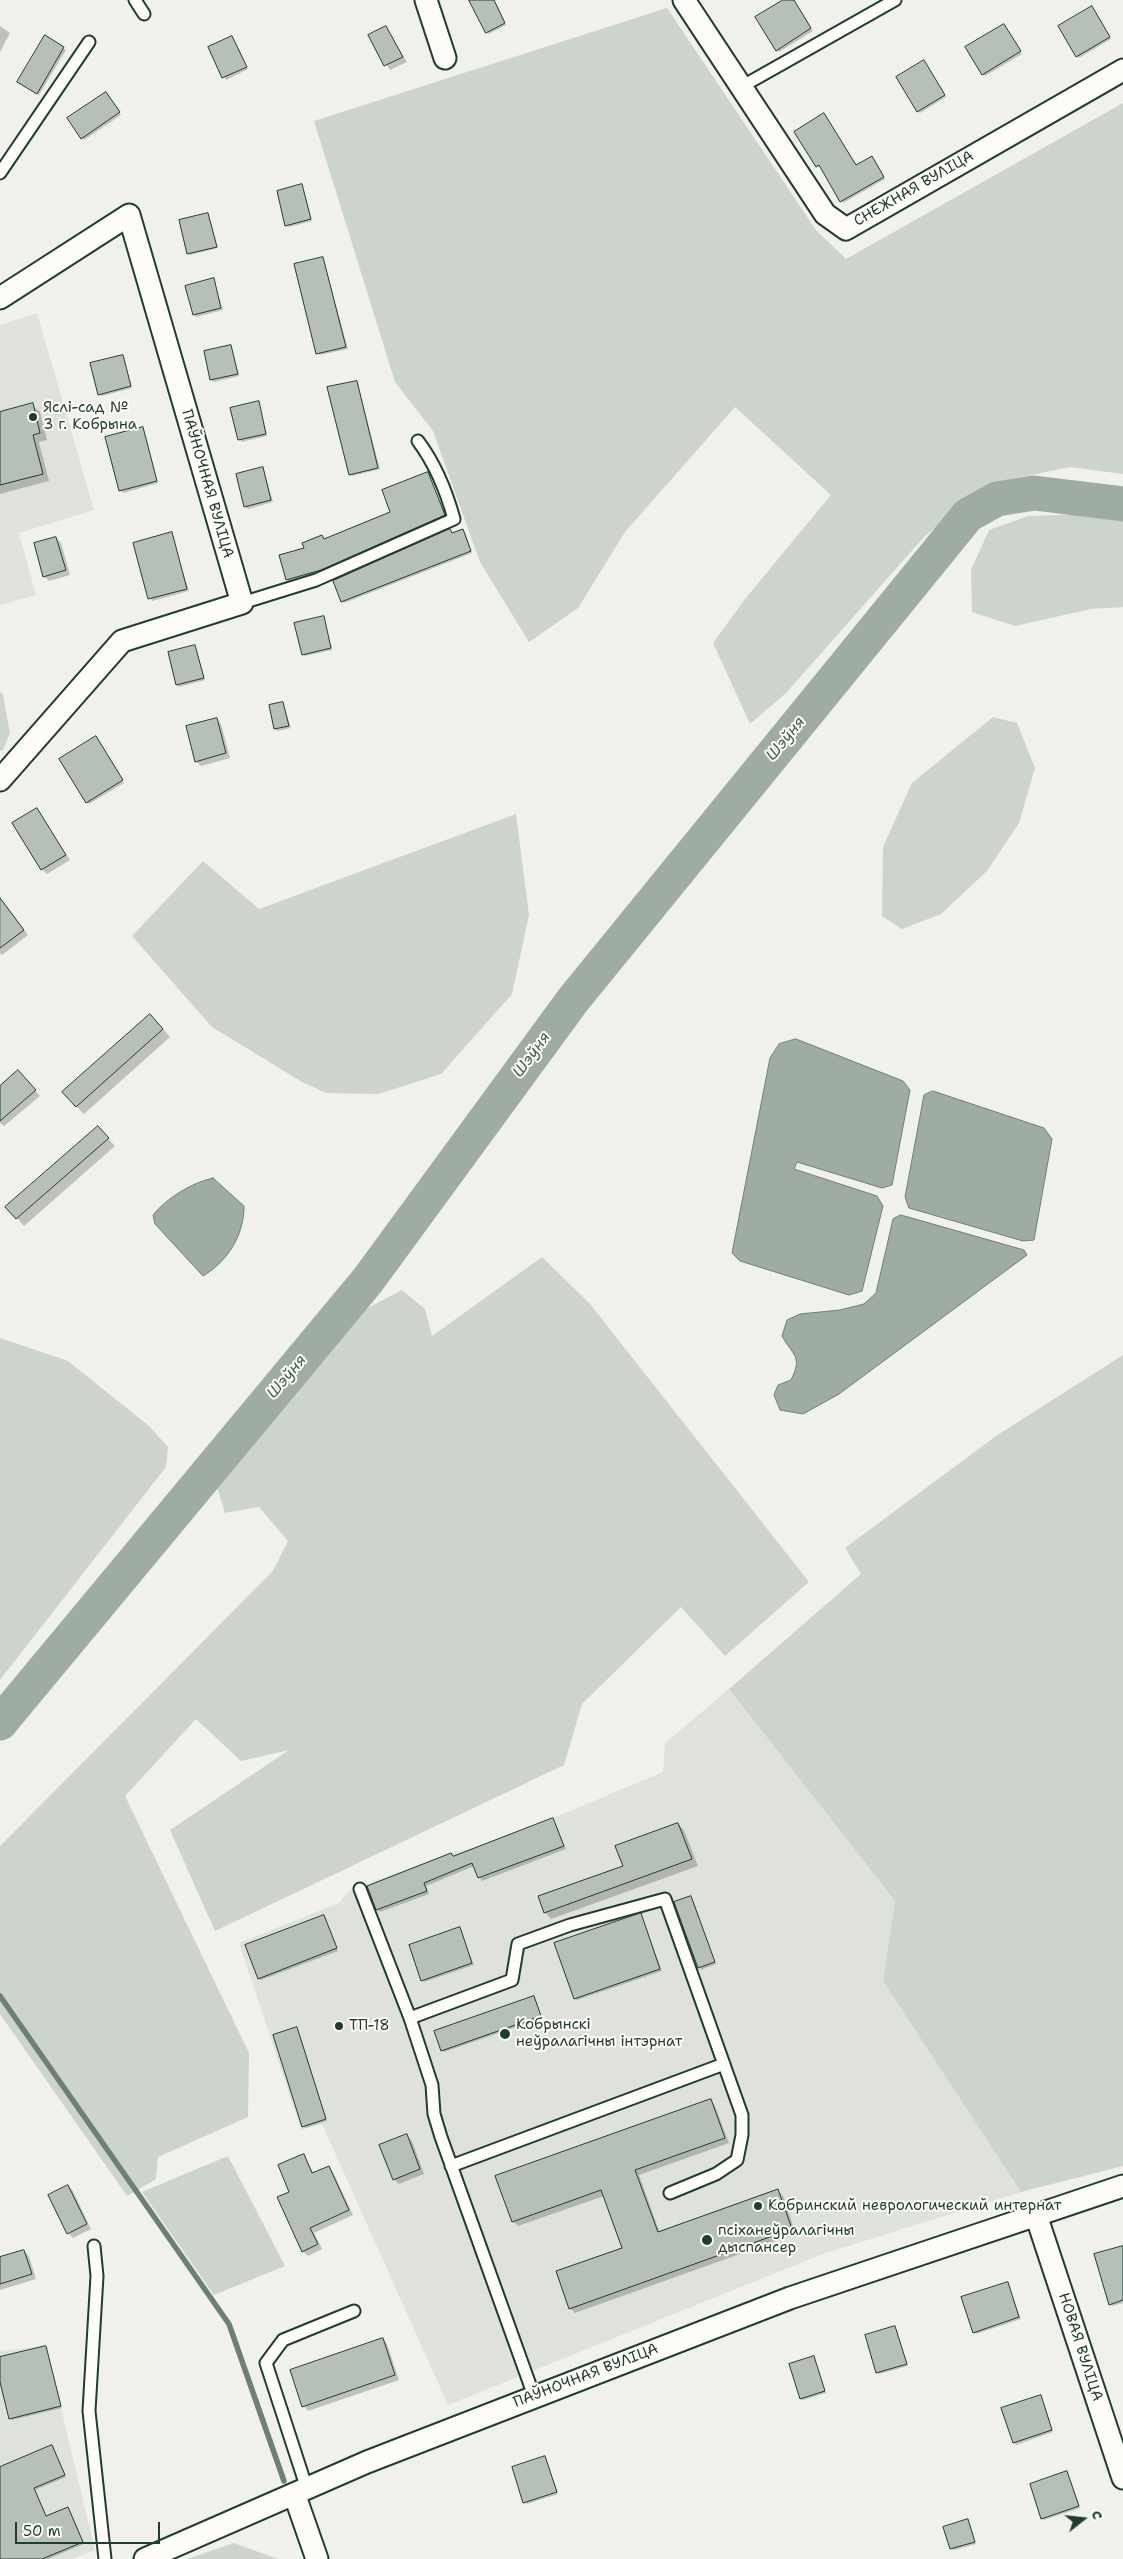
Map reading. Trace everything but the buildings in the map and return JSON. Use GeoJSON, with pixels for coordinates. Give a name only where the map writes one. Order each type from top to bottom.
{"type":"FeatureCollection","features":[{"type":"Feature","properties":{"kind":"street"},"geometry":{"type":"LineString","coordinates":[[426,0],[445,58]]}},
{"type":"Feature","properties":{"kind":"street","name":"СНЕЖНАЯ ВУЛІЦА"},"geometry":{"type":"LineString","coordinates":[[684,0],[825,214],[846,229],[1123,70]]}},
{"type":"Feature","properties":{"kind":"street","name":"ПАЎНОЧНАЯ ВУЛІЦА"},"geometry":{"type":"LineString","coordinates":[[0,298],[129,215],[242,603]]}},
{"type":"Feature","properties":{"kind":"street"},"geometry":{"type":"LineString","coordinates":[[0,780],[122,641],[242,603]]}},
{"type":"Feature","properties":{"kind":"street","name":"ПАЎНОЧНАЯ ВУЛІЦА"},"geometry":{"type":"LineString","coordinates":[[145,2559],[301,2492],[534,2396],[790,2298],[1123,2186]]}},
{"type":"Feature","properties":{"kind":"street","name":"НОВАЯ ВУЛІЦА"},"geometry":{"type":"LineString","coordinates":[[1036,2215],[1123,2478]]}},
{"type":"Feature","properties":{"kind":"street"},"geometry":{"type":"LineString","coordinates":[[301,2492],[317,2559]]}},
{"type":"Feature","properties":{"kind":"lane"},"geometry":{"type":"LineString","coordinates":[[135,0],[144,14]]}},
{"type":"Feature","properties":{"kind":"lane"},"geometry":{"type":"LineString","coordinates":[[741,87],[895,0]]}},
{"type":"Feature","properties":{"kind":"lane"},"geometry":{"type":"LineString","coordinates":[[0,173],[89,42]]}},
{"type":"Feature","properties":{"kind":"lane"},"geometry":{"type":"LineString","coordinates":[[242,603],[316,580],[454,519],[438,474],[430,457],[418,441]]}},
{"type":"Feature","properties":{"kind":"lane"},"geometry":{"type":"LineString","coordinates":[[360,1889],[410,2018],[432,2085],[434,2114],[451,2166],[534,2396]]}},
{"type":"Feature","properties":{"kind":"lane"},"geometry":{"type":"LineString","coordinates":[[410,2018],[512,1980],[518,1944],[579,1922],[665,1899],[742,2115],[742,2135],[737,2160],[716,2174],[670,2193]]}},
{"type":"Feature","properties":{"kind":"lane"},"geometry":{"type":"LineString","coordinates":[[451,2166],[724,2064]]}},
{"type":"Feature","properties":{"kind":"lane"},"geometry":{"type":"LineString","coordinates":[[94,2246],[97,2276],[89,2411],[105,2559]]}},
{"type":"Feature","properties":{"kind":"lane"},"geometry":{"type":"LineString","coordinates":[[301,2492],[266,2363],[283,2340],[354,2311]]}},
{"type":"Feature","properties":{"kind":"shaded area"},"geometry":{"type":"Polygon","coordinates":[[[667,8],[816,230],[846,259],[1123,103],[1123,474],[1070,467],[988,484],[924,537],[786,693],[750,724],[713,643],[745,599],[831,495],[735,407],[625,532],[578,608],[529,642],[480,562],[433,431],[395,382],[314,121],[667,8]]]}},
{"type":"Feature","properties":{"kind":"shaded area","name":"Яслі-сад № 3 г. Кобрына"},"geometry":{"type":"Polygon","coordinates":[[[37,313],[94,510],[19,533],[36,595],[0,605],[0,325],[37,313]]]}},
{"type":"Feature","properties":{"kind":"shaded area"},"geometry":{"type":"Polygon","coordinates":[[[1093,514],[1123,519],[1123,607],[1091,609],[1015,626],[972,612],[971,570],[989,530],[1028,516],[1093,514]]]}},
{"type":"Feature","properties":{"kind":"shaded area"},"geometry":{"type":"Polygon","coordinates":[[[0,691],[3,695],[10,733],[3,750],[0,751],[0,691]]]}},
{"type":"Feature","properties":{"kind":"shaded area"},"geometry":{"type":"Polygon","coordinates":[[[993,717],[1017,723],[1035,768],[1019,823],[987,871],[941,914],[902,929],[882,916],[883,847],[912,783],[993,717]]]}},
{"type":"Feature","properties":{"kind":"shaded area"},"geometry":{"type":"Polygon","coordinates":[[[516,814],[529,915],[512,994],[441,1074],[378,1094],[326,1093],[302,1082],[212,1027],[132,936],[203,861],[259,909],[516,814]]]}},
{"type":"Feature","properties":{"kind":"shaded area"},"geometry":{"type":"Polygon","coordinates":[[[796,1039],[903,1081],[910,1090],[892,1185],[882,1188],[797,1162],[794,1169],[877,1196],[883,1206],[862,1291],[849,1295],[740,1261],[732,1253],[770,1058],[779,1044],[796,1039]]]}},
{"type":"Feature","properties":{"kind":"shaded area"},"geometry":{"type":"Polygon","coordinates":[[[933,1091],[1044,1128],[1052,1139],[1034,1240],[1023,1241],[909,1208],[905,1197],[924,1095],[933,1091]]]}},
{"type":"Feature","properties":{"kind":"shaded area"},"geometry":{"type":"Polygon","coordinates":[[[213,1178],[244,1206],[243,1217],[238,1237],[227,1255],[203,1276],[155,1224],[153,1215],[180,1192],[213,1178]]]}},
{"type":"Feature","properties":{"kind":"shaded area"},"geometry":{"type":"Polygon","coordinates":[[[901,1215],[1024,1250],[1027,1255],[839,1394],[803,1414],[780,1410],[774,1395],[778,1385],[791,1380],[796,1366],[795,1356],[782,1336],[787,1320],[800,1314],[840,1310],[864,1304],[876,1293],[893,1219],[901,1215]]]}},
{"type":"Feature","properties":{"kind":"shaded area"},"geometry":{"type":"Polygon","coordinates":[[[542,1257],[590,1304],[809,1582],[725,1656],[681,1607],[582,1704],[564,1765],[215,1931],[170,1830],[289,1750],[241,1761],[196,1719],[125,1796],[249,2053],[248,2117],[158,2157],[156,2179],[127,2196],[0,2014],[0,1846],[273,1571],[288,1541],[259,1507],[225,1513],[215,1481],[362,1311],[402,1290],[425,1309],[432,1336],[542,1257]]]}},
{"type":"Feature","properties":{"kind":"shaded area"},"geometry":{"type":"Polygon","coordinates":[[[0,1338],[68,1361],[149,1426],[168,1447],[166,1467],[0,1680],[0,1338]]]}},
{"type":"Feature","properties":{"kind":"shaded area"},"geometry":{"type":"Polygon","coordinates":[[[1123,1355],[1123,2166],[1021,2192],[883,1981],[895,1901],[729,1689],[861,1574],[845,1548],[996,1436],[1123,1355]]]}},
{"type":"Feature","properties":{"kind":"shaded area","name":"Кобрынскі неўралагічны інтэрнат"},"geometry":{"type":"Polygon","coordinates":[[[729,1689],[895,1901],[883,1981],[1021,2192],[823,2254],[448,2405],[322,2124],[301,2130],[239,1943],[339,1903],[350,1890],[553,1818],[663,1772],[665,1743],[729,1689]]]}},
{"type":"Feature","properties":{"kind":"shaded area"},"geometry":{"type":"Polygon","coordinates":[[[228,2156],[285,2266],[214,2295],[142,2192],[228,2156]]]}},
{"type":"Feature","properties":{"kind":"shaded area"},"geometry":{"type":"Polygon","coordinates":[[[46,2346],[95,2550],[73,2559],[0,2559],[0,2351],[46,2346]]]}},
{"type":"Feature","properties":{"kind":"shaded area"},"geometry":{"type":"Polygon","coordinates":[[[234,2543],[278,2559],[187,2559],[234,2543]]]}},
{"type":"Feature","properties":{"kind":"waterway","name":"Шэўня"},"geometry":{"type":"LineString","coordinates":[[0,1723],[368,1280],[573,1000],[968,515],[997,499],[1034,493],[1123,504]]}},
{"type":"Feature","properties":{"kind":"waterway"},"geometry":{"type":"LineString","coordinates":[[0,1996],[229,2324],[284,2481]]}},
{"type":"Feature","properties":{"kind":"place","name":"Яслі-сад № 3 г. Кобрына"},"geometry":{"type":"Point","coordinates":[33,417]}},
{"type":"Feature","properties":{"kind":"place","name":"ТП-18"},"geometry":{"type":"Point","coordinates":[339,2026]}},
{"type":"Feature","properties":{"kind":"place","name":"Кобрынскі неўралагічны інтэрнат"},"geometry":{"type":"Point","coordinates":[505,2034]}},
{"type":"Feature","properties":{"kind":"place","name":"Кобринский неврологический интернат"},"geometry":{"type":"Point","coordinates":[758,2206]}},
{"type":"Feature","properties":{"kind":"place","name":"псіханеўралагічны дыспансер"},"geometry":{"type":"Point","coordinates":[707,2240]}}]}
